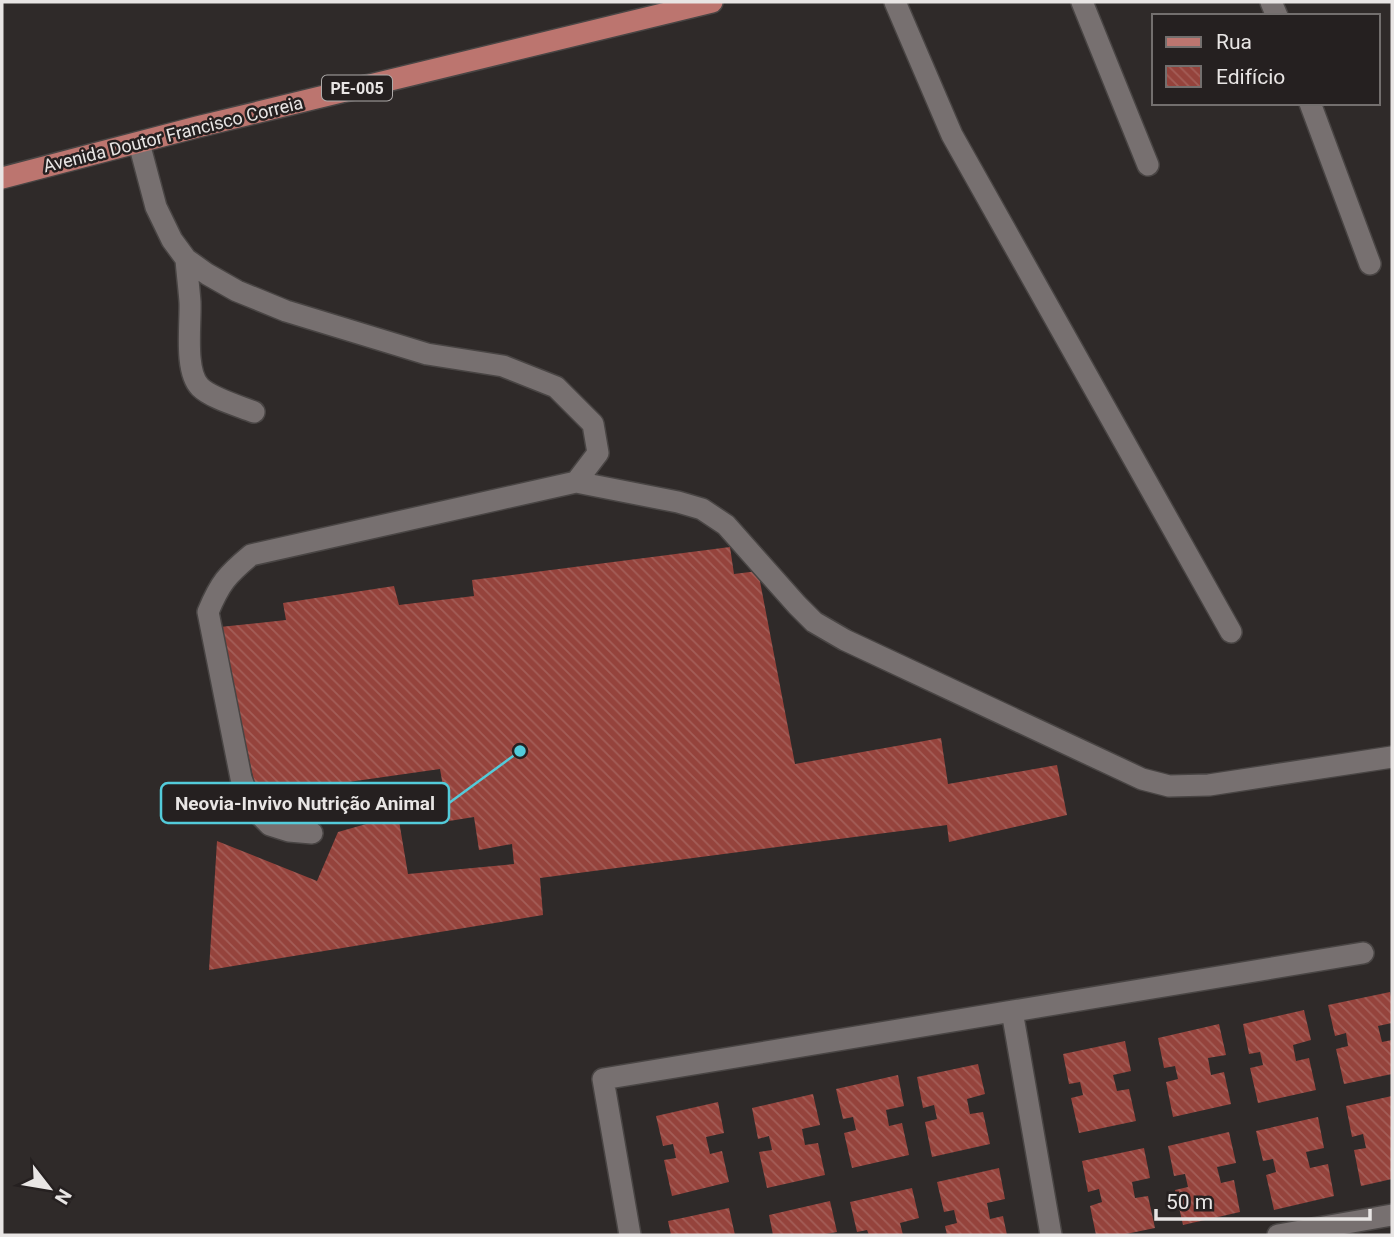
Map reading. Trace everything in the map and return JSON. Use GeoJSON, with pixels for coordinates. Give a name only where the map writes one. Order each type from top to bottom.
{"type":"FeatureCollection","features":[{"type":"Feature","properties":{"kind":"main road","name":"Avenida Doutor Francisco Correia"},"geometry":{"type":"LineString","coordinates":[[2,178],[197,127],[712,2]]}},
{"type":"Feature","properties":{"kind":"lane"},"geometry":{"type":"LineString","coordinates":[[895,2],[952,135],[1231,632]]}},
{"type":"Feature","properties":{"kind":"lane"},"geometry":{"type":"LineString","coordinates":[[1082,2],[1148,165]]}},
{"type":"Feature","properties":{"kind":"lane"},"geometry":{"type":"LineString","coordinates":[[1311,105],[1370,264]]}},
{"type":"Feature","properties":{"kind":"lane"},"geometry":{"type":"LineString","coordinates":[[139,143],[156,208],[172,240],[186,259],[237,291],[286,311],[427,354],[503,366],[556,387],[593,424],[598,453],[576,482]]}},
{"type":"Feature","properties":{"kind":"lane"},"geometry":{"type":"LineString","coordinates":[[186,259],[191,367],[195,379],[200,387],[214,395],[254,412]]}},
{"type":"Feature","properties":{"kind":"lane"},"geometry":{"type":"LineString","coordinates":[[312,832],[289,831],[270,825],[251,806],[241,779],[208,612],[229,573],[251,555],[576,482],[702,509],[726,525],[814,622],[845,640],[1142,779],[1169,786],[1209,785],[1392,757]]}},
{"type":"Feature","properties":{"kind":"lane"},"geometry":{"type":"LineString","coordinates":[[630,1235],[603,1079],[1363,953]]}},
{"type":"Feature","properties":{"kind":"lane"},"geometry":{"type":"LineString","coordinates":[[1012,1011],[1051,1235]]}},
{"type":"Feature","properties":{"kind":"lane"},"geometry":{"type":"LineString","coordinates":[[1278,1235],[1392,1214]]}},
{"type":"Feature","properties":{"kind":"building"},"geometry":{"type":"Polygon","coordinates":[[[730,547],[734,574],[758,571],[795,764],[941,738],[948,784],[1057,765],[1067,815],[949,842],[947,825],[540,878],[543,915],[209,970],[217,841],[317,881],[338,832],[398,815],[408,874],[514,864],[512,844],[479,850],[474,817],[449,821],[440,769],[257,795],[220,627],[286,620],[283,603],[394,586],[399,605],[474,596],[472,580],[730,547]]]}},
{"type":"Feature","properties":{"kind":"building"},"geometry":{"type":"Polygon","coordinates":[[[1390,992],[1392,1023],[1378,1026],[1382,1042],[1392,1040],[1392,1074],[1344,1084],[1336,1049],[1348,1046],[1346,1033],[1335,1036],[1328,1005],[1390,992]]]}},
{"type":"Feature","properties":{"kind":"building"},"geometry":{"type":"Polygon","coordinates":[[[1304,1010],[1311,1040],[1293,1045],[1296,1061],[1309,1058],[1316,1090],[1258,1103],[1250,1068],[1263,1065],[1260,1052],[1249,1054],[1243,1024],[1304,1010]]]}},
{"type":"Feature","properties":{"kind":"building"},"geometry":{"type":"Polygon","coordinates":[[[1219,1024],[1226,1055],[1208,1058],[1211,1075],[1224,1072],[1231,1104],[1173,1117],[1166,1082],[1178,1079],[1175,1066],[1164,1068],[1158,1038],[1219,1024]]]}},
{"type":"Feature","properties":{"kind":"building"},"geometry":{"type":"Polygon","coordinates":[[[1125,1041],[1131,1071],[1113,1075],[1117,1091],[1129,1089],[1136,1121],[1079,1133],[1071,1098],[1083,1095],[1080,1082],[1069,1084],[1063,1054],[1125,1041]]]}},
{"type":"Feature","properties":{"kind":"building"},"geometry":{"type":"Polygon","coordinates":[[[978,1064],[985,1094],[967,1099],[970,1114],[983,1112],[990,1144],[932,1157],[925,1122],[937,1119],[934,1105],[923,1108],[917,1077],[978,1064]]]}},
{"type":"Feature","properties":{"kind":"building"},"geometry":{"type":"Polygon","coordinates":[[[898,1075],[904,1106],[886,1110],[889,1126],[902,1123],[909,1155],[852,1168],[844,1133],[856,1130],[853,1117],[843,1119],[836,1089],[898,1075]]]}},
{"type":"Feature","properties":{"kind":"building"},"geometry":{"type":"Polygon","coordinates":[[[813,1094],[820,1125],[802,1129],[805,1145],[818,1143],[825,1175],[767,1188],[759,1152],[772,1150],[769,1136],[758,1139],[752,1108],[813,1094]]]}},
{"type":"Feature","properties":{"kind":"building"},"geometry":{"type":"Polygon","coordinates":[[[1392,1096],[1392,1179],[1361,1186],[1354,1150],[1366,1148],[1363,1134],[1352,1137],[1346,1106],[1392,1096]]]}},
{"type":"Feature","properties":{"kind":"building"},"geometry":{"type":"Polygon","coordinates":[[[718,1102],[724,1133],[706,1137],[710,1154],[722,1151],[729,1182],[672,1196],[664,1160],[676,1158],[673,1144],[663,1146],[656,1116],[718,1102]]]}},
{"type":"Feature","properties":{"kind":"building"},"geometry":{"type":"Polygon","coordinates":[[[1318,1117],[1324,1148],[1306,1152],[1310,1168],[1328,1164],[1334,1196],[1274,1210],[1266,1175],[1276,1172],[1273,1159],[1263,1161],[1256,1131],[1318,1117]]]}},
{"type":"Feature","properties":{"kind":"building"},"geometry":{"type":"Polygon","coordinates":[[[1229,1132],[1236,1163],[1217,1167],[1221,1183],[1234,1180],[1240,1212],[1183,1225],[1175,1190],[1188,1187],[1185,1174],[1174,1176],[1168,1146],[1229,1132]]]}},
{"type":"Feature","properties":{"kind":"building"},"geometry":{"type":"Polygon","coordinates":[[[1144,1148],[1150,1178],[1132,1182],[1135,1198],[1148,1196],[1155,1228],[1121,1235],[1096,1235],[1090,1206],[1102,1202],[1099,1189],[1088,1192],[1082,1161],[1144,1148]]]}},
{"type":"Feature","properties":{"kind":"building"},"geometry":{"type":"Polygon","coordinates":[[[999,1168],[1005,1199],[987,1203],[990,1219],[1003,1216],[1007,1235],[947,1235],[945,1226],[957,1223],[954,1210],[944,1212],[937,1182],[999,1168]]]}},
{"type":"Feature","properties":{"kind":"building"},"geometry":{"type":"Polygon","coordinates":[[[912,1188],[919,1218],[900,1223],[903,1235],[869,1235],[867,1230],[857,1232],[850,1202],[912,1188]]]}},
{"type":"Feature","properties":{"kind":"building"},"geometry":{"type":"Polygon","coordinates":[[[830,1201],[837,1232],[820,1235],[773,1235],[769,1215],[830,1201]]]}},
{"type":"Feature","properties":{"kind":"building"},"geometry":{"type":"Polygon","coordinates":[[[729,1208],[735,1235],[671,1235],[668,1221],[729,1208]]]}},
{"type":"Feature","properties":{"kind":"place","name":"Neovia-Invivo Nutrição Animal"},"geometry":{"type":"Point","coordinates":[520,751]}}]}
